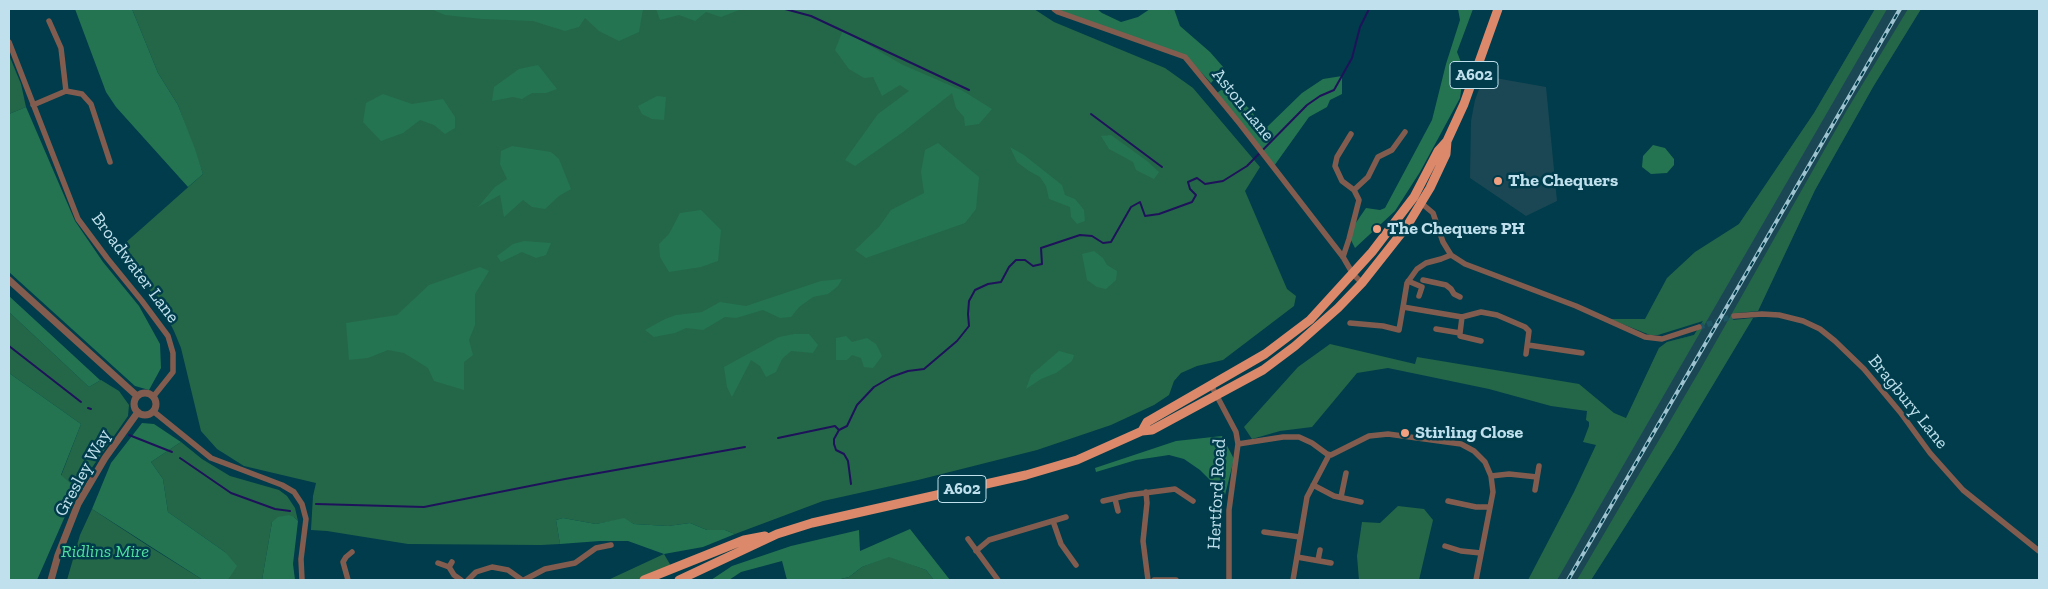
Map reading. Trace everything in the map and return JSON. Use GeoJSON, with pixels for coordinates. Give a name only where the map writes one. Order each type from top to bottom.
{"type":"FeatureCollection","features":[{"type":"Feature","properties":{"kind":"highway","name":"A602"},"geometry":{"type":"LineString","coordinates":[[646,580],[744,540],[777,534],[812,523],[1026,475],[1077,460],[1142,431],[1152,430],[1263,370],[1325,321],[1362,283],[1407,226],[1418,200],[1443,160],[1447,141],[1464,104],[1498,9]]}},
{"type":"Feature","properties":{"kind":"highway","name":"A602"},"geometry":{"type":"LineString","coordinates":[[1142,431],[1147,422],[1265,354],[1310,320],[1418,200]]}},
{"type":"Feature","properties":{"kind":"highway","name":"A602"},"geometry":{"type":"LineString","coordinates":[[679,580],[777,534]]}},
{"type":"Feature","properties":{"kind":"street","name":"Aston Lane"},"geometry":{"type":"LineString","coordinates":[[1054,9],[1185,57],[1240,124],[1343,257],[1353,274],[1362,283]]}},
{"type":"Feature","properties":{"kind":"street"},"geometry":{"type":"LineString","coordinates":[[49,21],[61,48],[66,91]]}},
{"type":"Feature","properties":{"kind":"street","name":"Broadwater Lane"},"geometry":{"type":"LineString","coordinates":[[9,42],[78,219],[168,336],[173,353],[173,372],[153,397]]}},
{"type":"Feature","properties":{"kind":"street"},"geometry":{"type":"LineString","coordinates":[[33,105],[66,91],[82,94],[91,104],[110,162]]}},
{"type":"Feature","properties":{"kind":"street"},"geometry":{"type":"LineString","coordinates":[[1354,190],[1368,177],[1378,157],[1392,150],[1405,132]]}},
{"type":"Feature","properties":{"kind":"street"},"geometry":{"type":"LineString","coordinates":[[1343,257],[1358,200],[1354,190],[1342,181],[1335,166],[1337,157],[1351,134]]}},
{"type":"Feature","properties":{"kind":"street"},"geometry":{"type":"LineString","coordinates":[[1392,150],[1396,157]]}},
{"type":"Feature","properties":{"kind":"street"},"geometry":{"type":"LineString","coordinates":[[1418,200],[1433,213],[1443,242],[1451,255],[1465,264],[1576,306],[1645,337],[1662,339],[1699,327]]}},
{"type":"Feature","properties":{"kind":"street"},"geometry":{"type":"LineString","coordinates":[[1350,323],[1383,326],[1399,330],[1408,281],[1421,265],[1451,255]]}},
{"type":"Feature","properties":{"kind":"street"},"geometry":{"type":"LineString","coordinates":[[1419,296],[1426,272]]}},
{"type":"Feature","properties":{"kind":"street"},"geometry":{"type":"LineString","coordinates":[[9,280],[137,396]]}},
{"type":"Feature","properties":{"kind":"street"},"geometry":{"type":"LineString","coordinates":[[1423,280],[1446,285],[1454,294],[1460,297]]}},
{"type":"Feature","properties":{"kind":"street"},"geometry":{"type":"LineString","coordinates":[[1408,281],[1422,287]]}},
{"type":"Feature","properties":{"kind":"street"},"geometry":{"type":"LineString","coordinates":[[1403,307],[1462,317],[1485,312],[1521,325],[1529,331],[1526,354]]}},
{"type":"Feature","properties":{"kind":"street","name":"Bragbury Lane"},"geometry":{"type":"LineString","coordinates":[[1734,316],[1771,315],[1803,321],[1820,329],[1836,341],[1864,369],[1900,412],[1930,453],[1963,490],[2039,551]]}},
{"type":"Feature","properties":{"kind":"street"},"geometry":{"type":"LineString","coordinates":[[1460,333],[1462,317]]}},
{"type":"Feature","properties":{"kind":"street"},"geometry":{"type":"LineString","coordinates":[[1436,329],[1460,333],[1460,336],[1481,341]]}},
{"type":"Feature","properties":{"kind":"street"},"geometry":{"type":"LineString","coordinates":[[1528,345],[1582,353]]}},
{"type":"Feature","properties":{"kind":"street","name":"Hertford Road"},"geometry":{"type":"LineString","coordinates":[[1211,385],[1236,432],[1238,444],[1229,510],[1229,580]]}},
{"type":"Feature","properties":{"kind":"street"},"geometry":{"type":"LineString","coordinates":[[137,396],[148,393],[153,397],[156,406],[153,412]]}},
{"type":"Feature","properties":{"kind":"street"},"geometry":{"type":"LineString","coordinates":[[137,396],[134,406],[138,412],[143,414],[153,412],[211,458],[282,484],[294,492],[302,504],[306,519],[301,559],[302,580]]}},
{"type":"Feature","properties":{"kind":"street","name":"Gresley Way"},"geometry":{"type":"LineString","coordinates":[[51,580],[58,555],[78,504],[105,458],[138,412]]}},
{"type":"Feature","properties":{"kind":"street"},"geometry":{"type":"LineString","coordinates":[[1293,580],[1307,497],[1329,455],[1369,436],[1388,434],[1461,444],[1474,451],[1485,462],[1492,476],[1493,492],[1476,580]]}},
{"type":"Feature","properties":{"kind":"street"},"geometry":{"type":"LineString","coordinates":[[1238,444],[1283,437],[1299,437],[1307,440],[1329,455]]}},
{"type":"Feature","properties":{"kind":"street"},"geometry":{"type":"LineString","coordinates":[[1535,490],[1540,466]]}},
{"type":"Feature","properties":{"kind":"street"},"geometry":{"type":"LineString","coordinates":[[1341,497],[1346,473]]}},
{"type":"Feature","properties":{"kind":"street"},"geometry":{"type":"LineString","coordinates":[[1492,476],[1508,474],[1537,478]]}},
{"type":"Feature","properties":{"kind":"street"},"geometry":{"type":"LineString","coordinates":[[1175,490],[1176,481]]}},
{"type":"Feature","properties":{"kind":"street"},"geometry":{"type":"LineString","coordinates":[[1313,485],[1328,494],[1361,502]]}},
{"type":"Feature","properties":{"kind":"street"},"geometry":{"type":"LineString","coordinates":[[1103,502],[1146,492],[1175,490],[1194,501]]}},
{"type":"Feature","properties":{"kind":"street"},"geometry":{"type":"LineString","coordinates":[[1146,492],[1147,503],[1143,541],[1148,580]]}},
{"type":"Feature","properties":{"kind":"street"},"geometry":{"type":"LineString","coordinates":[[1115,498],[1118,511]]}},
{"type":"Feature","properties":{"kind":"street"},"geometry":{"type":"LineString","coordinates":[[1448,501],[1476,507],[1490,507]]}},
{"type":"Feature","properties":{"kind":"street"},"geometry":{"type":"LineString","coordinates":[[976,551],[989,540],[1066,517]]}},
{"type":"Feature","properties":{"kind":"street"},"geometry":{"type":"LineString","coordinates":[[1053,521],[1058,540],[1076,565]]}},
{"type":"Feature","properties":{"kind":"street"},"geometry":{"type":"LineString","coordinates":[[1264,532],[1300,537]]}},
{"type":"Feature","properties":{"kind":"street"},"geometry":{"type":"LineString","coordinates":[[1277,541],[1278,534]]}},
{"type":"Feature","properties":{"kind":"street"},"geometry":{"type":"LineString","coordinates":[[968,539],[998,580]]}},
{"type":"Feature","properties":{"kind":"street"},"geometry":{"type":"LineString","coordinates":[[468,580],[476,572],[492,567],[508,570],[523,580],[545,569],[575,563],[596,548],[611,545]]}},
{"type":"Feature","properties":{"kind":"street"},"geometry":{"type":"LineString","coordinates":[[1445,546],[1461,551],[1481,553]]}},
{"type":"Feature","properties":{"kind":"street"},"geometry":{"type":"LineString","coordinates":[[1069,556],[1075,550]]}},
{"type":"Feature","properties":{"kind":"street"},"geometry":{"type":"LineString","coordinates":[[1318,560],[1320,550]]}},
{"type":"Feature","properties":{"kind":"street"},"geometry":{"type":"LineString","coordinates":[[1460,558],[1461,551]]}},
{"type":"Feature","properties":{"kind":"street"},"geometry":{"type":"LineString","coordinates":[[348,580],[344,562],[346,557],[352,552]]}},
{"type":"Feature","properties":{"kind":"street"},"geometry":{"type":"LineString","coordinates":[[1297,557],[1331,563]]}},
{"type":"Feature","properties":{"kind":"street"},"geometry":{"type":"LineString","coordinates":[[438,562],[450,564],[454,575],[460,580]]}},
{"type":"Feature","properties":{"kind":"street"},"geometry":{"type":"LineString","coordinates":[[1154,580],[1176,580]]}},
{"type":"Feature","properties":{"kind":"shaded area"},"geometry":{"type":"Polygon","coordinates":[[[1875,9],[1921,9],[1873,87],[1815,190],[1758,311],[1736,313],[1733,320],[1753,318],[1674,450],[1591,580],[1544,580],[1626,419],[1659,348],[1667,342],[1694,335],[1703,321],[1700,262],[1739,224],[1814,113],[1875,9]]]}},
{"type":"Feature","properties":{"kind":"shaded area"},"geometry":{"type":"Polygon","coordinates":[[[1484,76],[1546,87],[1557,201],[1526,216],[1470,178],[1471,121],[1475,100],[1484,76]]]}},
{"type":"Feature","properties":{"kind":"green space"},"geometry":{"type":"Polygon","coordinates":[[[75,9],[132,9],[158,73],[178,105],[203,174],[188,187],[116,107],[106,92],[75,9]]]}},
{"type":"Feature","properties":{"kind":"green space"},"geometry":{"type":"Polygon","coordinates":[[[132,9],[1034,9],[1054,22],[1165,68],[1193,88],[1260,167],[1245,191],[1287,289],[1296,296],[1294,306],[1223,360],[1197,366],[1181,373],[1174,381],[1169,395],[1154,405],[1111,425],[1037,450],[918,480],[823,501],[735,534],[725,530],[707,530],[690,523],[668,526],[634,524],[624,519],[596,524],[563,518],[556,520],[560,544],[541,545],[408,544],[311,530],[313,496],[316,483],[244,466],[217,449],[201,431],[181,348],[174,331],[163,309],[149,289],[114,253],[203,174],[178,105],[158,73],[132,9]]]}},
{"type":"Feature","properties":{"kind":"green space"},"geometry":{"type":"Polygon","coordinates":[[[431,9],[643,9],[639,32],[619,41],[599,31],[585,18],[579,27],[565,31],[533,21],[445,15],[431,9]]]}},
{"type":"Feature","properties":{"kind":"green space"},"geometry":{"type":"Polygon","coordinates":[[[656,9],[739,10],[721,17],[706,12],[695,21],[679,15],[660,20],[656,9]]]}},
{"type":"Feature","properties":{"kind":"green space"},"geometry":{"type":"Polygon","coordinates":[[[1056,9],[1097,9],[1121,22],[1138,17],[1150,9],[1174,9],[1180,26],[1210,52],[1224,68],[1211,83],[1186,56],[1056,9]]]}},
{"type":"Feature","properties":{"kind":"green space"},"geometry":{"type":"Polygon","coordinates":[[[1458,9],[1473,9],[1457,52],[1464,70],[1460,98],[1420,172],[1395,211],[1355,248],[1350,238],[1353,227],[1366,208],[1380,210],[1385,208],[1432,120],[1446,64],[1460,20],[1458,9]]]}},
{"type":"Feature","properties":{"kind":"green space"},"geometry":{"type":"Polygon","coordinates":[[[1875,9],[1887,9],[1557,580],[1528,580],[1596,445],[1583,442],[1589,426],[1589,422],[1586,420],[1587,411],[1551,406],[1489,389],[1388,368],[1357,373],[1312,427],[1280,431],[1252,439],[1244,427],[1298,367],[1330,344],[1415,364],[1417,357],[1579,384],[1614,413],[1626,418],[1659,348],[1667,342],[1694,335],[1703,321],[1658,335],[1650,335],[1610,319],[1645,319],[1667,278],[1695,252],[1739,224],[1814,113],[1875,9]]]}},
{"type":"Feature","properties":{"kind":"green space"},"geometry":{"type":"Polygon","coordinates":[[[1908,9],[1921,9],[1873,87],[1815,190],[1758,311],[1736,313],[1733,320],[1753,318],[1674,450],[1591,580],[1577,580],[1700,370],[1847,110],[1908,9]]]}},
{"type":"Feature","properties":{"kind":"green space"},"geometry":{"type":"Polygon","coordinates":[[[843,30],[901,64],[963,91],[992,109],[979,124],[965,126],[964,117],[956,108],[952,93],[903,132],[855,166],[845,160],[878,114],[909,91],[900,85],[882,96],[873,77],[864,78],[849,69],[835,50],[843,30]]]}},
{"type":"Feature","properties":{"kind":"green space"},"geometry":{"type":"Polygon","coordinates":[[[9,55],[21,84],[26,107],[9,114],[9,55]]]}},
{"type":"Feature","properties":{"kind":"green space"},"geometry":{"type":"Polygon","coordinates":[[[538,65],[557,89],[546,93],[532,93],[522,99],[513,97],[492,101],[494,87],[519,69],[538,65]]]}},
{"type":"Feature","properties":{"kind":"green space"},"geometry":{"type":"Polygon","coordinates":[[[1342,76],[1342,94],[1330,100],[1327,107],[1309,117],[1274,166],[1217,93],[1225,87],[1252,111],[1257,122],[1267,127],[1302,93],[1323,79],[1342,76]]]}},
{"type":"Feature","properties":{"kind":"green space"},"geometry":{"type":"Polygon","coordinates":[[[383,94],[412,104],[443,99],[455,117],[455,128],[445,134],[434,125],[420,120],[403,133],[381,141],[363,122],[366,103],[383,94]]]}},
{"type":"Feature","properties":{"kind":"green space"},"geometry":{"type":"Polygon","coordinates":[[[657,96],[666,97],[664,120],[652,119],[642,114],[638,106],[657,96]]]}},
{"type":"Feature","properties":{"kind":"green space"},"geometry":{"type":"Polygon","coordinates":[[[26,107],[75,221],[103,262],[139,306],[160,344],[161,368],[149,390],[135,386],[9,272],[9,114],[26,107]]]}},
{"type":"Feature","properties":{"kind":"green space"},"geometry":{"type":"Polygon","coordinates":[[[1111,135],[1159,172],[1154,179],[1136,170],[1133,162],[1109,149],[1101,136],[1111,135]]]}},
{"type":"Feature","properties":{"kind":"green space"},"geometry":{"type":"Polygon","coordinates":[[[938,143],[979,177],[976,209],[965,223],[866,258],[855,250],[879,227],[891,210],[924,193],[921,172],[925,150],[938,143]]]}},
{"type":"Feature","properties":{"kind":"green space"},"geometry":{"type":"Polygon","coordinates":[[[1653,145],[1665,148],[1674,159],[1674,165],[1667,173],[1651,174],[1642,167],[1643,156],[1653,145]]]}},
{"type":"Feature","properties":{"kind":"green space"},"geometry":{"type":"Polygon","coordinates":[[[512,146],[551,152],[559,159],[571,189],[559,196],[545,209],[532,207],[523,200],[504,217],[500,195],[478,207],[495,187],[507,179],[500,164],[501,151],[512,146]]]}},
{"type":"Feature","properties":{"kind":"green space"},"geometry":{"type":"Polygon","coordinates":[[[1010,147],[1024,155],[1062,185],[1065,195],[1075,199],[1084,210],[1085,221],[1077,224],[1071,217],[1070,207],[1049,199],[1046,186],[1040,177],[1017,162],[1010,147]]]}},
{"type":"Feature","properties":{"kind":"green space"},"geometry":{"type":"Polygon","coordinates":[[[701,210],[721,230],[718,261],[701,267],[669,272],[660,257],[659,244],[669,234],[680,213],[701,210]]]}},
{"type":"Feature","properties":{"kind":"green space"},"geometry":{"type":"Polygon","coordinates":[[[524,241],[551,243],[546,255],[536,258],[522,252],[501,262],[497,256],[513,244],[524,241]]]}},
{"type":"Feature","properties":{"kind":"green space"},"geometry":{"type":"Polygon","coordinates":[[[1094,251],[1103,258],[1107,265],[1117,271],[1116,280],[1106,289],[1097,287],[1087,280],[1082,254],[1094,251]]]}},
{"type":"Feature","properties":{"kind":"green space"},"geometry":{"type":"Polygon","coordinates":[[[480,267],[489,271],[475,294],[475,325],[469,340],[473,355],[464,362],[464,390],[434,381],[428,368],[404,353],[388,350],[368,358],[349,360],[346,323],[397,315],[429,285],[480,267]]]}},
{"type":"Feature","properties":{"kind":"green space"},"geometry":{"type":"Polygon","coordinates":[[[842,279],[838,286],[828,294],[813,297],[799,307],[791,317],[780,318],[763,310],[736,318],[725,317],[703,330],[686,328],[675,333],[654,337],[645,330],[665,319],[676,315],[702,312],[720,302],[746,306],[821,281],[842,279]]]}},
{"type":"Feature","properties":{"kind":"green space"},"geometry":{"type":"Polygon","coordinates":[[[9,296],[101,380],[89,387],[9,312],[9,296]]]}},
{"type":"Feature","properties":{"kind":"green space"},"geometry":{"type":"Polygon","coordinates":[[[9,312],[89,387],[101,380],[119,391],[129,405],[128,416],[77,489],[61,476],[81,424],[9,373],[9,312]]]}},
{"type":"Feature","properties":{"kind":"green space"},"geometry":{"type":"Polygon","coordinates":[[[809,334],[818,345],[813,353],[791,351],[782,359],[776,372],[766,377],[760,366],[751,360],[732,397],[727,387],[724,367],[779,337],[809,334]]]}},
{"type":"Feature","properties":{"kind":"green space"},"geometry":{"type":"Polygon","coordinates":[[[846,336],[852,342],[867,338],[876,344],[882,356],[873,368],[864,367],[861,358],[852,355],[847,360],[836,360],[836,338],[846,336]]]}},
{"type":"Feature","properties":{"kind":"green space"},"geometry":{"type":"Polygon","coordinates":[[[1059,351],[1074,355],[1072,361],[1056,373],[1041,379],[1026,389],[1031,375],[1059,351]]]}},
{"type":"Feature","properties":{"kind":"green space"},"geometry":{"type":"Polygon","coordinates":[[[9,373],[81,424],[61,475],[77,489],[37,580],[9,580],[9,373]]]}},
{"type":"Feature","properties":{"kind":"green space"},"geometry":{"type":"Polygon","coordinates":[[[142,423],[154,424],[181,442],[151,462],[163,479],[168,512],[225,552],[237,566],[228,580],[203,580],[92,509],[111,463],[142,423]]]}},
{"type":"Feature","properties":{"kind":"green space"},"geometry":{"type":"Polygon","coordinates":[[[1222,436],[1234,459],[1225,495],[1200,470],[1184,459],[1169,455],[1136,460],[1096,472],[1095,468],[1176,441],[1222,436]]]}},
{"type":"Feature","properties":{"kind":"green space"},"geometry":{"type":"Polygon","coordinates":[[[181,442],[202,459],[230,476],[279,490],[287,496],[295,508],[298,521],[294,517],[272,522],[262,580],[228,580],[230,576],[225,552],[168,512],[163,479],[151,462],[181,442]]]}},
{"type":"Feature","properties":{"kind":"green space"},"geometry":{"type":"Polygon","coordinates":[[[1398,506],[1424,509],[1433,520],[1419,580],[1359,580],[1357,556],[1362,522],[1380,523],[1398,506]]]}},
{"type":"Feature","properties":{"kind":"green space","name":"Ridlins Mire"},"geometry":{"type":"Polygon","coordinates":[[[92,509],[203,580],[67,580],[80,535],[92,509]]]}},
{"type":"Feature","properties":{"kind":"green space"},"geometry":{"type":"Polygon","coordinates":[[[289,515],[298,521],[293,564],[295,580],[262,580],[272,522],[278,517],[289,515]]]}},
{"type":"Feature","properties":{"kind":"green space"},"geometry":{"type":"Polygon","coordinates":[[[563,518],[596,524],[624,518],[634,524],[668,526],[690,523],[707,530],[725,530],[735,534],[703,547],[664,554],[628,541],[560,544],[556,520],[563,518]]]}},
{"type":"Feature","properties":{"kind":"green space"},"geometry":{"type":"Polygon","coordinates":[[[910,529],[950,580],[934,580],[926,570],[889,557],[862,567],[849,577],[837,580],[787,580],[782,561],[741,572],[729,580],[711,580],[732,566],[791,546],[859,530],[860,551],[910,529]]]}},
{"type":"Feature","properties":{"kind":"green space"},"geometry":{"type":"Polygon","coordinates":[[[664,554],[671,566],[639,580],[608,580],[664,554]]]}},
{"type":"Feature","properties":{"kind":"green space"},"geometry":{"type":"Polygon","coordinates":[[[889,556],[926,570],[934,580],[837,580],[849,577],[862,567],[889,556]]]}},
{"type":"Feature","properties":{"kind":"waterway"},"geometry":{"type":"LineString","coordinates":[[785,9],[811,16],[969,90]]}},
{"type":"Feature","properties":{"kind":"waterway"},"geometry":{"type":"LineString","coordinates":[[851,484],[848,461],[844,454],[836,450],[834,444],[834,439],[839,430],[847,426],[857,405],[874,387],[891,377],[908,371],[924,369],[957,341],[969,326],[969,301],[975,290],[988,284],[1001,282],[1009,267],[1016,260],[1025,260],[1033,266],[1042,264],[1041,248],[1080,235],[1092,236],[1103,243],[1111,242],[1131,207],[1140,202],[1145,216],[1159,214],[1192,202],[1196,195],[1190,189],[1188,182],[1197,178],[1205,184],[1223,181],[1247,166],[1307,105],[1320,96],[1334,90],[1352,58],[1360,27],[1369,9]]}},
{"type":"Feature","properties":{"kind":"waterway"},"geometry":{"type":"LineString","coordinates":[[1091,114],[1162,167]]}},
{"type":"Feature","properties":{"kind":"waterway"},"geometry":{"type":"LineString","coordinates":[[9,346],[81,402]]}},
{"type":"Feature","properties":{"kind":"waterway"},"geometry":{"type":"LineString","coordinates":[[778,438],[835,426],[839,430]]}},
{"type":"Feature","properties":{"kind":"waterway"},"geometry":{"type":"LineString","coordinates":[[129,435],[172,452]]}},
{"type":"Feature","properties":{"kind":"waterway"},"geometry":{"type":"LineString","coordinates":[[316,504],[424,507],[565,479],[745,447]]}},
{"type":"Feature","properties":{"kind":"waterway"},"geometry":{"type":"LineString","coordinates":[[180,458],[231,493],[275,509],[290,511]]}},
{"type":"Feature","properties":{"kind":"tunnel"},"geometry":{"type":"LineString","coordinates":[[1699,327],[1734,316]]}},
{"type":"Feature","properties":{"kind":"railway"},"geometry":{"type":"LineString","coordinates":[[1568,580],[1900,9]]}},
{"type":"Feature","properties":{"kind":"place","name":"The Chequers"},"geometry":{"type":"Point","coordinates":[1498,181]}},
{"type":"Feature","properties":{"kind":"place","name":"The Chequers PH"},"geometry":{"type":"Point","coordinates":[1377,229]}},
{"type":"Feature","properties":{"kind":"place","name":"Stirling Close"},"geometry":{"type":"Point","coordinates":[1405,433]}}]}
